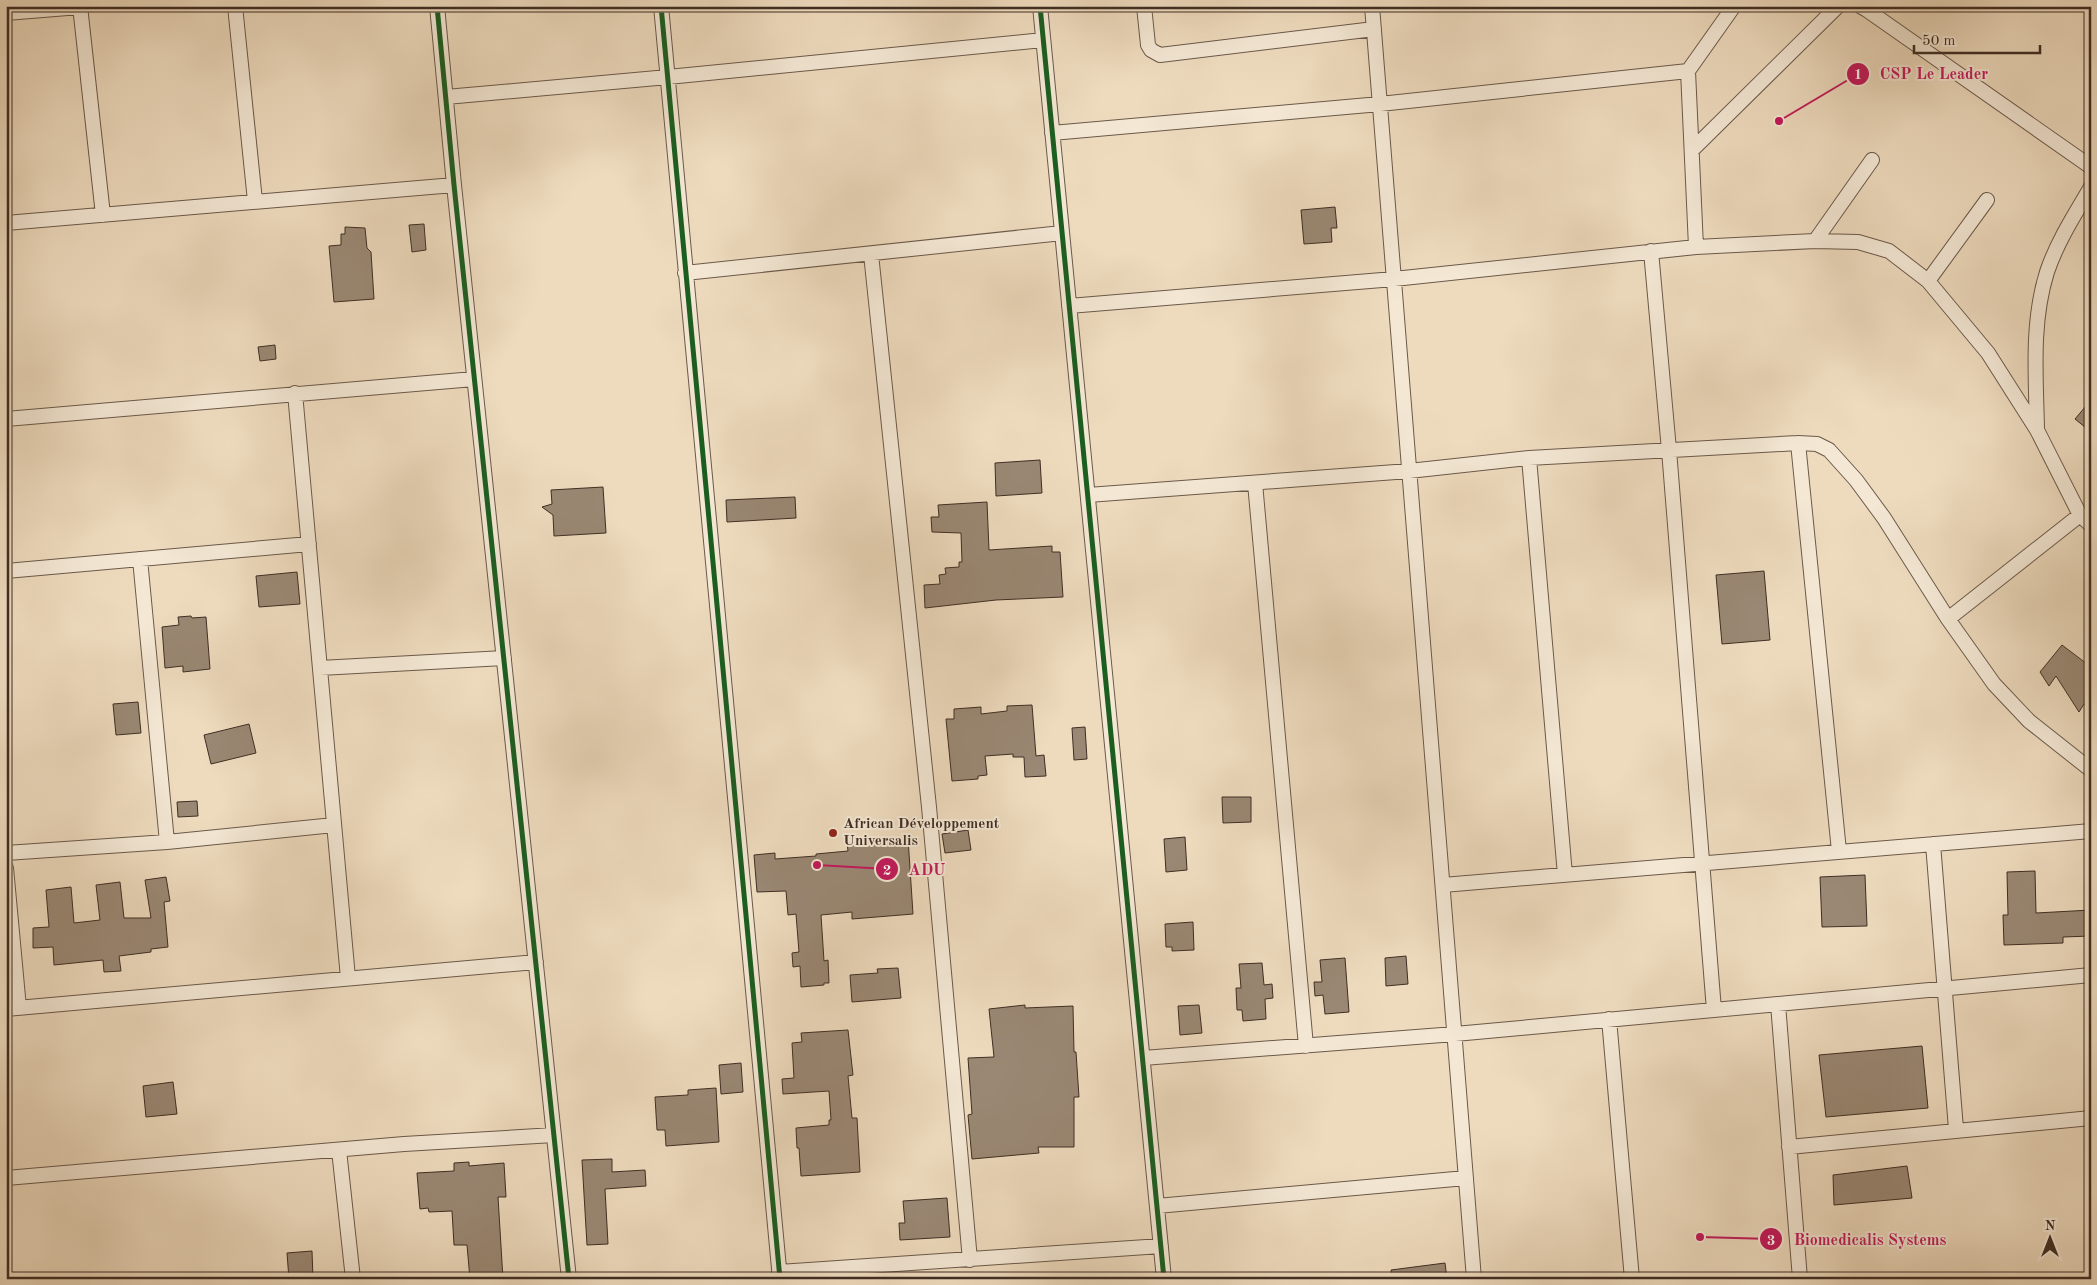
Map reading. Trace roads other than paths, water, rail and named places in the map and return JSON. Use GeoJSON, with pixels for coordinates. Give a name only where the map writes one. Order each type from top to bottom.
{"type":"FeatureCollection","features":[{"type":"Feature","properties":{"kind":"street"},"geometry":{"type":"LineString","coordinates":[[235,6],[255,201]]}},
{"type":"Feature","properties":{"kind":"street"},"geometry":{"type":"LineString","coordinates":[[438,6],[454,185],[569,1279]]}},
{"type":"Feature","properties":{"kind":"street"},"geometry":{"type":"LineString","coordinates":[[661,6],[779,1276],[1161,1246]]}},
{"type":"Feature","properties":{"kind":"street"},"geometry":{"type":"LineString","coordinates":[[1040,6],[1164,1279]]}},
{"type":"Feature","properties":{"kind":"street"},"geometry":{"type":"LineString","coordinates":[[1144,6],[1148,45],[1151,50],[1160,55],[1374,29]]}},
{"type":"Feature","properties":{"kind":"street"},"geometry":{"type":"LineString","coordinates":[[1372,6],[1474,1279]]}},
{"type":"Feature","properties":{"kind":"street"},"geometry":{"type":"LineString","coordinates":[[1696,247],[1688,71],[1734,6]]}},
{"type":"Feature","properties":{"kind":"street"},"geometry":{"type":"LineString","coordinates":[[1692,150],[1838,6]]}},
{"type":"Feature","properties":{"kind":"street"},"geometry":{"type":"LineString","coordinates":[[1860,6],[2091,167]]}},
{"type":"Feature","properties":{"kind":"street"},"geometry":{"type":"LineString","coordinates":[[6,13],[80,7],[103,215]]}},
{"type":"Feature","properties":{"kind":"street"},"geometry":{"type":"LineString","coordinates":[[446,97],[1043,40]]}},
{"type":"Feature","properties":{"kind":"street"},"geometry":{"type":"LineString","coordinates":[[1052,133],[1380,104],[1688,71]]}},
{"type":"Feature","properties":{"kind":"street"},"geometry":{"type":"LineString","coordinates":[[1815,241],[1872,160]]}},
{"type":"Feature","properties":{"kind":"street"},"geometry":{"type":"LineString","coordinates":[[6,223],[454,185]]}},
{"type":"Feature","properties":{"kind":"street"},"geometry":{"type":"LineString","coordinates":[[2037,430],[2036,352],[2038,314],[2047,272],[2063,236],[2091,187]]}},
{"type":"Feature","properties":{"kind":"street"},"geometry":{"type":"LineString","coordinates":[[1928,281],[1988,200]]}},
{"type":"Feature","properties":{"kind":"street"},"geometry":{"type":"LineString","coordinates":[[685,273],[1062,233]]}},
{"type":"Feature","properties":{"kind":"street"},"geometry":{"type":"LineString","coordinates":[[1069,306],[1394,279],[1696,247],[1815,241],[1858,242],[1889,252],[1928,281],[1988,353],[2037,430],[2085,520],[1948,619]]}},
{"type":"Feature","properties":{"kind":"street"},"geometry":{"type":"LineString","coordinates":[[1651,252],[1669,450],[1714,1010]]}},
{"type":"Feature","properties":{"kind":"street"},"geometry":{"type":"LineString","coordinates":[[871,254],[929,807],[970,1260]]}},
{"type":"Feature","properties":{"kind":"street"},"geometry":{"type":"LineString","coordinates":[[6,419],[474,379]]}},
{"type":"Feature","properties":{"kind":"street"},"geometry":{"type":"LineString","coordinates":[[295,393],[348,978]]}},
{"type":"Feature","properties":{"kind":"street"},"geometry":{"type":"LineString","coordinates":[[1088,495],[1409,471],[1529,458],[1798,443],[1817,444],[1830,450],[1856,480],[1884,518],[1948,619],[1994,684],[2029,721],[2091,770]]}},
{"type":"Feature","properties":{"kind":"street"},"geometry":{"type":"LineString","coordinates":[[1798,443],[1839,851]]}},
{"type":"Feature","properties":{"kind":"street"},"geometry":{"type":"LineString","coordinates":[[1529,458],[1565,874]]}},
{"type":"Feature","properties":{"kind":"street"},"geometry":{"type":"LineString","coordinates":[[1255,483],[1306,1046]]}},
{"type":"Feature","properties":{"kind":"street"},"geometry":{"type":"LineString","coordinates":[[6,571],[309,544]]}},
{"type":"Feature","properties":{"kind":"street"},"geometry":{"type":"LineString","coordinates":[[140,559],[167,842]]}},
{"type":"Feature","properties":{"kind":"street"},"geometry":{"type":"LineString","coordinates":[[320,668],[504,658]]}},
{"type":"Feature","properties":{"kind":"street"},"geometry":{"type":"LineString","coordinates":[[6,853],[167,842],[334,825]]}},
{"type":"Feature","properties":{"kind":"street"},"geometry":{"type":"LineString","coordinates":[[1443,885],[2091,831]]}},
{"type":"Feature","properties":{"kind":"street"},"geometry":{"type":"LineString","coordinates":[[1933,844],[1956,1129]]}},
{"type":"Feature","properties":{"kind":"street"},"geometry":{"type":"LineString","coordinates":[[6,868],[13,1008],[536,962]]}},
{"type":"Feature","properties":{"kind":"street"},"geometry":{"type":"LineString","coordinates":[[1143,1058],[1455,1034],[2091,974]]}},
{"type":"Feature","properties":{"kind":"street"},"geometry":{"type":"LineString","coordinates":[[1778,1004],[1800,1279]]}},
{"type":"Feature","properties":{"kind":"street"},"geometry":{"type":"LineString","coordinates":[[1610,1020],[1632,1279]]}},
{"type":"Feature","properties":{"kind":"street"},"geometry":{"type":"LineString","coordinates":[[1789,1147],[1956,1129],[2091,1118]]}},
{"type":"Feature","properties":{"kind":"street"},"geometry":{"type":"LineString","coordinates":[[6,1178],[339,1150],[554,1135]]}},
{"type":"Feature","properties":{"kind":"street"},"geometry":{"type":"LineString","coordinates":[[339,1150],[353,1279]]}},
{"type":"Feature","properties":{"kind":"street"},"geometry":{"type":"LineString","coordinates":[[1157,1206],[1466,1178]]}},
{"type":"Feature","properties":{"kind":"place","name":"CSP Le Leader"},"geometry":{"type":"Point","coordinates":[1779,121]}},
{"type":"Feature","properties":{"kind":"place","name":"African Développement Universalis"},"geometry":{"type":"Point","coordinates":[833,833]}},
{"type":"Feature","properties":{"kind":"place","name":"ADU"},"geometry":{"type":"Point","coordinates":[817,865]}},
{"type":"Feature","properties":{"kind":"place","name":"Biomedicalis Systems"},"geometry":{"type":"Point","coordinates":[1700,1237]}}]}
